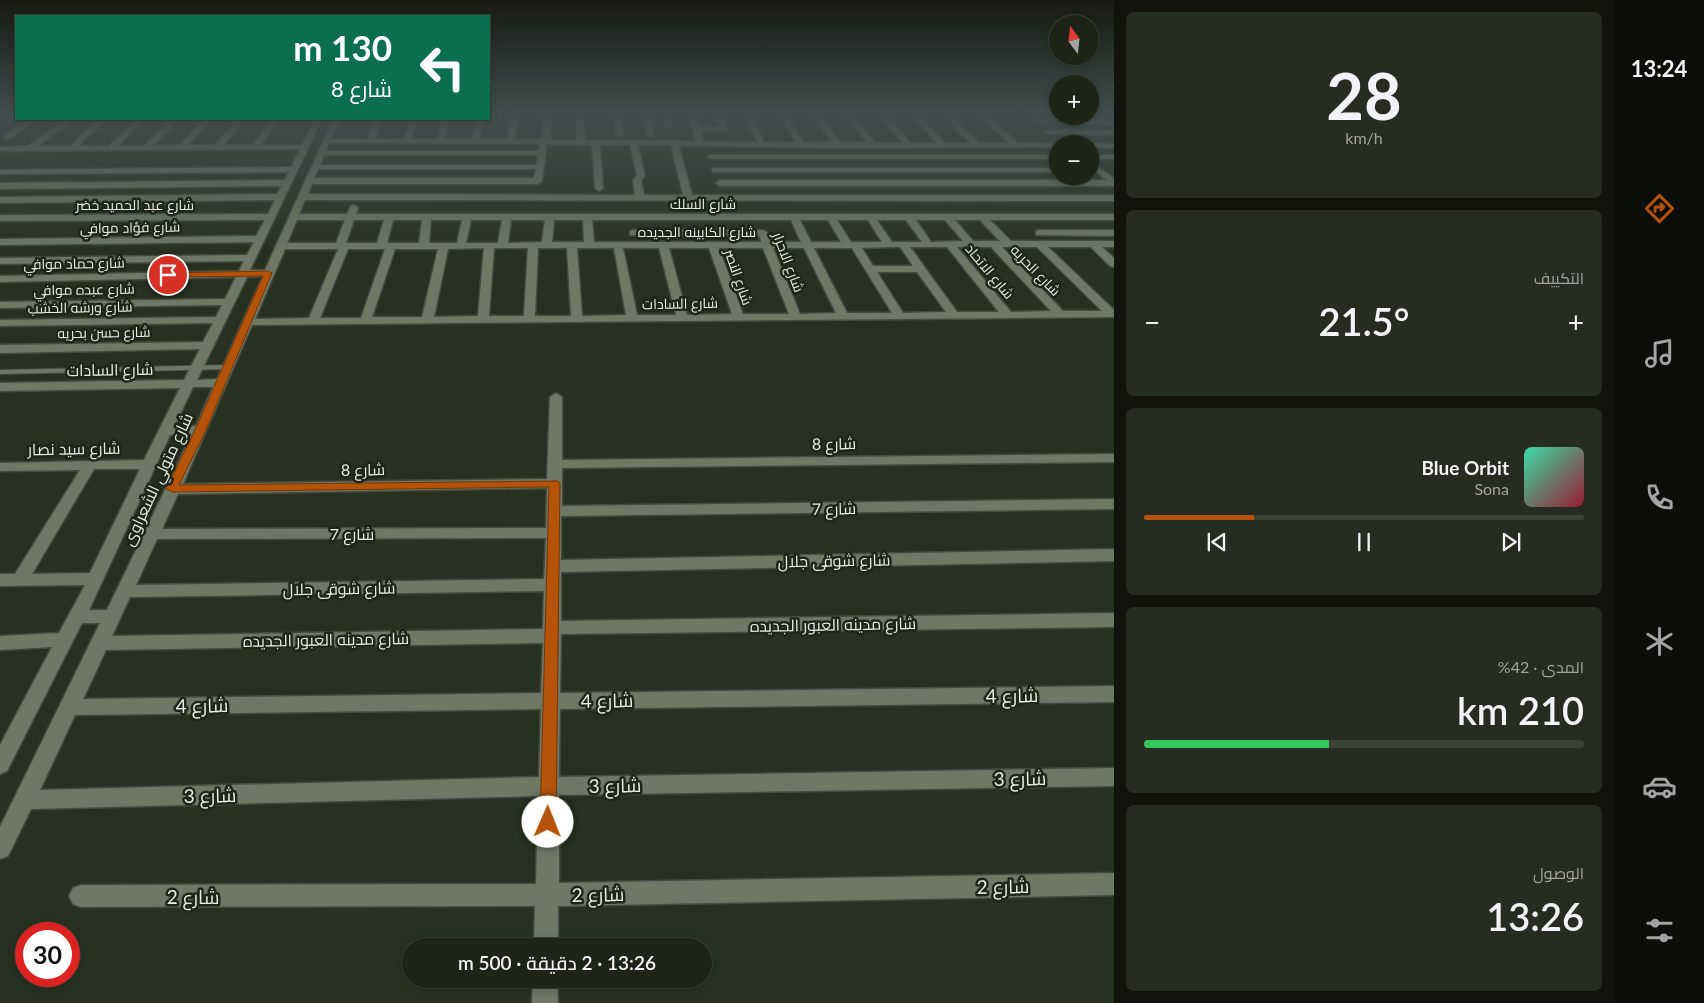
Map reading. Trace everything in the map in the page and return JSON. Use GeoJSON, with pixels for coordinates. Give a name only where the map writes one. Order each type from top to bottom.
{"type":"FeatureCollection","features":[{"type":"Feature","properties":{"kind":"street"},"geometry":{"type":"LineString","coordinates":[[30,172],[44,161]]}},
{"type":"Feature","properties":{"kind":"street"},"geometry":{"type":"LineString","coordinates":[[44,200],[92,161]]}},
{"type":"Feature","properties":{"kind":"street"},"geometry":{"type":"LineString","coordinates":[[127,171],[136,161]]}},
{"type":"Feature","properties":{"kind":"street"},"geometry":{"type":"LineString","coordinates":[[172,170],[181,161]]}},
{"type":"Feature","properties":{"kind":"street","name":"شارع متولي الشعراوى"},"geometry":{"type":"LineString","coordinates":[[0,765],[96,579],[297,161]]}},
{"type":"Feature","properties":{"kind":"street","name":"شارع متولي الشعراوى"},"geometry":{"type":"LineString","coordinates":[[0,849],[26,800],[200,430],[317,161]]}},
{"type":"Feature","properties":{"kind":"street"},"geometry":{"type":"LineString","coordinates":[[438,181],[444,161]]}},
{"type":"Feature","properties":{"kind":"street"},"geometry":{"type":"LineString","coordinates":[[308,181],[535,181],[540,180],[541,161]]}},
{"type":"Feature","properties":{"kind":"street"},"geometry":{"type":"LineString","coordinates":[[597,161],[599,188]]}},
{"type":"Feature","properties":{"kind":"street"},"geometry":{"type":"LineString","coordinates":[[637,161],[641,176],[637,180],[640,198]]}},
{"type":"Feature","properties":{"kind":"street"},"geometry":{"type":"LineString","coordinates":[[679,161],[688,198]]}},
{"type":"Feature","properties":{"kind":"street"},"geometry":{"type":"LineString","coordinates":[[713,161],[726,198]]}},
{"type":"Feature","properties":{"kind":"street"},"geometry":{"type":"LineString","coordinates":[[859,161],[898,217]]}},
{"type":"Feature","properties":{"kind":"street"},"geometry":{"type":"LineString","coordinates":[[215,170],[221,162]]}},
{"type":"Feature","properties":{"kind":"street"},"geometry":{"type":"LineString","coordinates":[[0,172],[215,170],[264,166],[293,170]]}},
{"type":"Feature","properties":{"kind":"street"},"geometry":{"type":"LineString","coordinates":[[315,167],[541,167]]}},
{"type":"Feature","properties":{"kind":"street"},"geometry":{"type":"LineString","coordinates":[[1099,168],[1114,169]]}},
{"type":"Feature","properties":{"kind":"street"},"geometry":{"type":"LineString","coordinates":[[715,170],[1049,170]]}},
{"type":"Feature","properties":{"kind":"street"},"geometry":{"type":"LineString","coordinates":[[1099,172],[1114,182]]}},
{"type":"Feature","properties":{"kind":"street"},"geometry":{"type":"LineString","coordinates":[[720,183],[1114,182]]}},
{"type":"Feature","properties":{"kind":"street"},"geometry":{"type":"LineString","coordinates":[[0,186],[286,183]]}},
{"type":"Feature","properties":{"kind":"street"},"geometry":{"type":"LineString","coordinates":[[301,197],[1114,198]]}},
{"type":"Feature","properties":{"kind":"street"},"geometry":{"type":"LineString","coordinates":[[313,322],[342,246],[358,197]]}},
{"type":"Feature","properties":{"kind":"street"},"geometry":{"type":"LineString","coordinates":[[0,200],[280,198]]}},
{"type":"Feature","properties":{"kind":"street","name":"شارع السلك"},"geometry":{"type":"LineString","coordinates":[[292,217],[1114,217]]}},
{"type":"Feature","properties":{"kind":"street"},"geometry":{"type":"LineString","coordinates":[[365,321],[386,246],[389,217]]}},
{"type":"Feature","properties":{"kind":"street"},"geometry":{"type":"LineString","coordinates":[[424,246],[427,217]]}},
{"type":"Feature","properties":{"kind":"street"},"geometry":{"type":"LineString","coordinates":[[461,245],[467,217]]}},
{"type":"Feature","properties":{"kind":"street"},"geometry":{"type":"LineString","coordinates":[[503,245],[507,217]]}},
{"type":"Feature","properties":{"kind":"street"},"geometry":{"type":"LineString","coordinates":[[548,245],[550,217]]}},
{"type":"Feature","properties":{"kind":"street"},"geometry":{"type":"LineString","coordinates":[[588,217],[589,245]]}},
{"type":"Feature","properties":{"kind":"street"},"geometry":{"type":"LineString","coordinates":[[631,217],[634,245]]}},
{"type":"Feature","properties":{"kind":"street","name":"شارع الاحرار"},"geometry":{"type":"LineString","coordinates":[[756,217],[796,317]]}},
{"type":"Feature","properties":{"kind":"street"},"geometry":{"type":"LineString","coordinates":[[794,217],[806,245],[843,317]]}},
{"type":"Feature","properties":{"kind":"street"},"geometry":{"type":"LineString","coordinates":[[831,217],[871,269],[900,316]]}},
{"type":"Feature","properties":{"kind":"street"},"geometry":{"type":"LineString","coordinates":[[871,217],[890,245]]}},
{"type":"Feature","properties":{"kind":"street"},"geometry":{"type":"LineString","coordinates":[[909,217],[929,245]]}},
{"type":"Feature","properties":{"kind":"street"},"geometry":{"type":"LineString","coordinates":[[948,217],[971,245]]}},
{"type":"Feature","properties":{"kind":"street"},"geometry":{"type":"LineString","coordinates":[[982,217],[1008,244]]}},
{"type":"Feature","properties":{"kind":"street"},"geometry":{"type":"LineString","coordinates":[[1023,217],[1113,314]]}},
{"type":"Feature","properties":{"kind":"street"},"geometry":{"type":"LineString","coordinates":[[41,230],[53,218]]}},
{"type":"Feature","properties":{"kind":"street"},"geometry":{"type":"LineString","coordinates":[[92,230],[102,218]]}},
{"type":"Feature","properties":{"kind":"street","name":"شارع عبد الحميد خضر"},"geometry":{"type":"LineString","coordinates":[[2,219],[102,218],[144,221],[182,218],[270,218]]}},
{"type":"Feature","properties":{"kind":"street"},"geometry":{"type":"LineString","coordinates":[[173,231],[182,218]]}},
{"type":"Feature","properties":{"kind":"street"},"geometry":{"type":"LineString","coordinates":[[213,230],[221,218]]}},
{"type":"Feature","properties":{"kind":"street"},"geometry":{"type":"LineString","coordinates":[[633,233],[763,233]]}},
{"type":"Feature","properties":{"kind":"street"},"geometry":{"type":"LineString","coordinates":[[1043,240],[1114,233]]}},
{"type":"Feature","properties":{"kind":"street","name":"شارع فؤاد موافي"},"geometry":{"type":"LineString","coordinates":[[0,242],[260,239]]}},
{"type":"Feature","properties":{"kind":"street","name":"شارع الكابينه الجديده"},"geometry":{"type":"LineString","coordinates":[[280,246],[971,245],[1008,244],[1043,240],[1114,244]]}},
{"type":"Feature","properties":{"kind":"street","name":"شارع الحريه"},"geometry":{"type":"LineString","coordinates":[[993,244],[1060,315]]}},
{"type":"Feature","properties":{"kind":"street"},"geometry":{"type":"LineString","coordinates":[[1093,244],[1114,264]]}},
{"type":"Feature","properties":{"kind":"street"},"geometry":{"type":"LineString","coordinates":[[428,321],[444,245]]}},
{"type":"Feature","properties":{"kind":"street"},"geometry":{"type":"LineString","coordinates":[[482,320],[489,245]]}},
{"type":"Feature","properties":{"kind":"street"},"geometry":{"type":"LineString","coordinates":[[529,320],[533,245]]}},
{"type":"Feature","properties":{"kind":"street"},"geometry":{"type":"LineString","coordinates":[[572,245],[577,319]]}},
{"type":"Feature","properties":{"kind":"street"},"geometry":{"type":"LineString","coordinates":[[618,245],[632,319]]}},
{"type":"Feature","properties":{"kind":"street"},"geometry":{"type":"LineString","coordinates":[[664,245],[682,318]]}},
{"type":"Feature","properties":{"kind":"street","name":"شارع النصر"},"geometry":{"type":"LineString","coordinates":[[713,245],[739,318]]}},
{"type":"Feature","properties":{"kind":"street"},"geometry":{"type":"LineString","coordinates":[[903,245],[954,316]]}},
{"type":"Feature","properties":{"kind":"street","name":"شارع الاتحاد"},"geometry":{"type":"LineString","coordinates":[[950,245],[1008,315]]}},
{"type":"Feature","properties":{"kind":"street"},"geometry":{"type":"LineString","coordinates":[[0,261],[251,258]]}},
{"type":"Feature","properties":{"kind":"street"},"geometry":{"type":"LineString","coordinates":[[871,269],[920,269]]}},
{"type":"Feature","properties":{"kind":"street","name":"شارع حماد موافي"},"geometry":{"type":"LineString","coordinates":[[0,278],[268,273]]}},
{"type":"Feature","properties":{"kind":"street","name":"شارع عبده موافي"},"geometry":{"type":"LineString","coordinates":[[0,305],[229,302]]}},
{"type":"Feature","properties":{"kind":"street","name":"شارع السادات"},"geometry":{"type":"LineString","coordinates":[[247,322],[1113,314]]}},
{"type":"Feature","properties":{"kind":"street","name":"شارع ورشه الخشب"},"geometry":{"type":"LineString","coordinates":[[0,323],[220,320]]}},
{"type":"Feature","properties":{"kind":"street","name":"شارع حسن بحريه"},"geometry":{"type":"LineString","coordinates":[[0,349],[208,345]]}},
{"type":"Feature","properties":{"kind":"street","name":"شارع السادات"},"geometry":{"type":"LineString","coordinates":[[0,387],[221,383]]}},
{"type":"Feature","properties":{"kind":"street"},"geometry":{"type":"LineString","coordinates":[[546,938],[556,397]]}},
{"type":"Feature","properties":{"kind":"street"},"geometry":{"type":"LineString","coordinates":[[166,431],[200,430]]}},
{"type":"Feature","properties":{"kind":"street","name":"شارع 8"},"geometry":{"type":"LineString","coordinates":[[555,464],[1114,458]]}},
{"type":"Feature","properties":{"kind":"street","name":"شارع سيد نصار"},"geometry":{"type":"LineString","coordinates":[[2,470],[150,464]]}},
{"type":"Feature","properties":{"kind":"street"},"geometry":{"type":"LineString","coordinates":[[20,580],[90,465]]}},
{"type":"Feature","properties":{"kind":"street","name":"شارع 8"},"geometry":{"type":"LineString","coordinates":[[172,489],[554,483]]}},
{"type":"Feature","properties":{"kind":"street","name":"شارع 7"},"geometry":{"type":"LineString","coordinates":[[554,511],[1114,504]]}},
{"type":"Feature","properties":{"kind":"street","name":"شارع 7"},"geometry":{"type":"LineString","coordinates":[[150,534],[554,533]]}},
{"type":"Feature","properties":{"kind":"street","name":"شارع شوقى جلال"},"geometry":{"type":"LineString","coordinates":[[553,566],[1114,555]]}},
{"type":"Feature","properties":{"kind":"street"},"geometry":{"type":"LineString","coordinates":[[0,580],[96,579]]}},
{"type":"Feature","properties":{"kind":"street","name":"شارع شوقى جلال"},"geometry":{"type":"LineString","coordinates":[[125,591],[553,585]]}},
{"type":"Feature","properties":{"kind":"street"},"geometry":{"type":"LineString","coordinates":[[76,617],[113,616]]}},
{"type":"Feature","properties":{"kind":"street","name":"شارع مدينه العبور الجديده"},"geometry":{"type":"LineString","coordinates":[[100,642],[1114,620]]}},
{"type":"Feature","properties":{"kind":"street"},"geometry":{"type":"LineString","coordinates":[[0,643],[64,640]]}},
{"type":"Feature","properties":{"kind":"street","name":"شارع 4"},"geometry":{"type":"LineString","coordinates":[[69,707],[1114,694]]}},
{"type":"Feature","properties":{"kind":"street","name":"شارع 3"},"geometry":{"type":"LineString","coordinates":[[26,800],[549,786],[1114,777]]}},
{"type":"Feature","properties":{"kind":"street","name":"شارع 2"},"geometry":{"type":"LineString","coordinates":[[81,896],[547,895],[1114,884]]}},
{"type":"Feature","properties":{"kind":"street"},"geometry":{"type":"LineString","coordinates":[[545,988],[545,1003]]}},
{"type":"Feature","properties":{"kind":"lane"},"geometry":{"type":"LineString","coordinates":[[0,372],[227,367]]}},
{"type":"Feature","properties":{"kind":"route"},"geometry":{"type":"LineString","coordinates":[[168,275],[268,273],[200,430],[172,489],[554,483],[548,822]]}}]}
